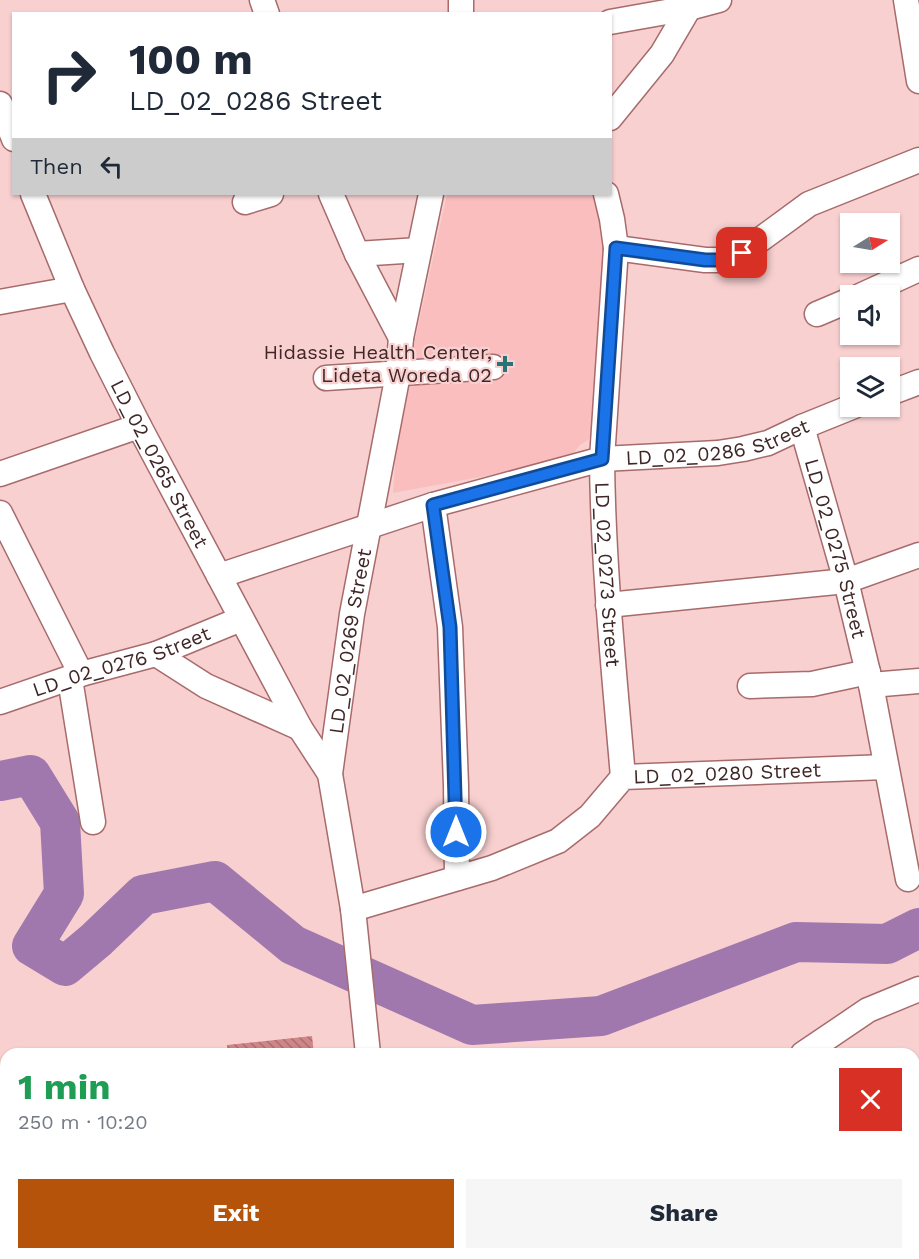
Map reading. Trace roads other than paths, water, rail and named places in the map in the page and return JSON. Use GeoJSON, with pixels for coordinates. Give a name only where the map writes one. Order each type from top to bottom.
{"type":"FeatureCollection","features":[{"type":"Feature","properties":{"kind":"street"},"geometry":{"type":"LineString","coordinates":[[612,22],[689,8],[719,0]]}},
{"type":"Feature","properties":{"kind":"street"},"geometry":{"type":"LineString","coordinates":[[906,0],[919,81]]}},
{"type":"Feature","properties":{"kind":"street"},"geometry":{"type":"LineString","coordinates":[[612,116],[662,54],[689,8]]}},
{"type":"Feature","properties":{"kind":"street"},"geometry":{"type":"LineString","coordinates":[[0,104],[12,132]]}},
{"type":"Feature","properties":{"kind":"street"},"geometry":{"type":"LineString","coordinates":[[616,248],[705,260],[721,260],[742,253],[809,204],[919,160]]}},
{"type":"Feature","properties":{"kind":"street","name":"LD_02_0265 Street"},"geometry":{"type":"LineString","coordinates":[[33,195],[72,289],[139,426],[300,728],[330,774]]}},
{"type":"Feature","properties":{"kind":"street"},"geometry":{"type":"LineString","coordinates":[[245,202],[268,195]]}},
{"type":"Feature","properties":{"kind":"street"},"geometry":{"type":"LineString","coordinates":[[331,195],[357,254],[401,338]]}},
{"type":"Feature","properties":{"kind":"street","name":"LD_02_0269 Street"},"geometry":{"type":"LineString","coordinates":[[367,1048],[357,938],[330,774],[352,614],[398,374],[401,338],[431,195]]}},
{"type":"Feature","properties":{"kind":"street","name":"LD_02_0273 Street"},"geometry":{"type":"LineString","coordinates":[[606,195],[616,248],[602,459],[608,605],[623,777]]}},
{"type":"Feature","properties":{"kind":"street"},"geometry":{"type":"LineString","coordinates":[[357,254],[419,250]]}},
{"type":"Feature","properties":{"kind":"street"},"geometry":{"type":"LineString","coordinates":[[884,285],[919,269]]}},
{"type":"Feature","properties":{"kind":"street"},"geometry":{"type":"LineString","coordinates":[[0,302],[72,289]]}},
{"type":"Feature","properties":{"kind":"street"},"geometry":{"type":"LineString","coordinates":[[817,314],[840,304]]}},
{"type":"Feature","properties":{"kind":"street"},"geometry":{"type":"LineString","coordinates":[[326,378],[493,367]]}},
{"type":"Feature","properties":{"kind":"street"},"geometry":{"type":"LineString","coordinates":[[900,389],[919,382]]}},
{"type":"Feature","properties":{"kind":"street","name":"LD_02_0286 Street"},"geometry":{"type":"LineString","coordinates":[[219,576],[433,505],[602,459],[735,451],[768,442],[840,412]]}},
{"type":"Feature","properties":{"kind":"street"},"geometry":{"type":"LineString","coordinates":[[0,474],[139,426]]}},
{"type":"Feature","properties":{"kind":"street","name":"LD_02_0275 Street"},"geometry":{"type":"LineString","coordinates":[[802,427],[846,581],[869,679],[908,879]]}},
{"type":"Feature","properties":{"kind":"street"},"geometry":{"type":"LineString","coordinates":[[433,505],[450,627],[457,878]]}},
{"type":"Feature","properties":{"kind":"street"},"geometry":{"type":"LineString","coordinates":[[0,513],[76,676],[93,822]]}},
{"type":"Feature","properties":{"kind":"street"},"geometry":{"type":"LineString","coordinates":[[608,605],[846,581],[919,555]]}},
{"type":"Feature","properties":{"kind":"street","name":"LD_02_0276 Street"},"geometry":{"type":"LineString","coordinates":[[0,702],[76,676],[156,654],[241,619]]}},
{"type":"Feature","properties":{"kind":"street"},"geometry":{"type":"LineString","coordinates":[[156,654],[206,686],[300,728]]}},
{"type":"Feature","properties":{"kind":"street"},"geometry":{"type":"LineString","coordinates":[[750,686],[869,679],[919,681]]}},
{"type":"Feature","properties":{"kind":"street","name":"LD_02_0280 Street"},"geometry":{"type":"LineString","coordinates":[[353,909],[492,868],[558,841],[590,816],[623,777],[886,767]]}},
{"type":"Feature","properties":{"kind":"street"},"geometry":{"type":"LineString","coordinates":[[811,1048],[868,1010],[919,989]]}},
{"type":"Feature","properties":{"kind":"waterway"},"geometry":{"type":"LineString","coordinates":[[0,781],[31,775],[60,822],[64,894],[32,946],[65,966],[143,895],[215,881],[293,945],[472,1025],[601,1016],[796,942],[887,944],[919,928]]}},
{"type":"Feature","properties":{"kind":"place","name":"Hidassie Health Center, Lideta Woreda 02"},"geometry":{"type":"Point","coordinates":[505,364]}}]}
